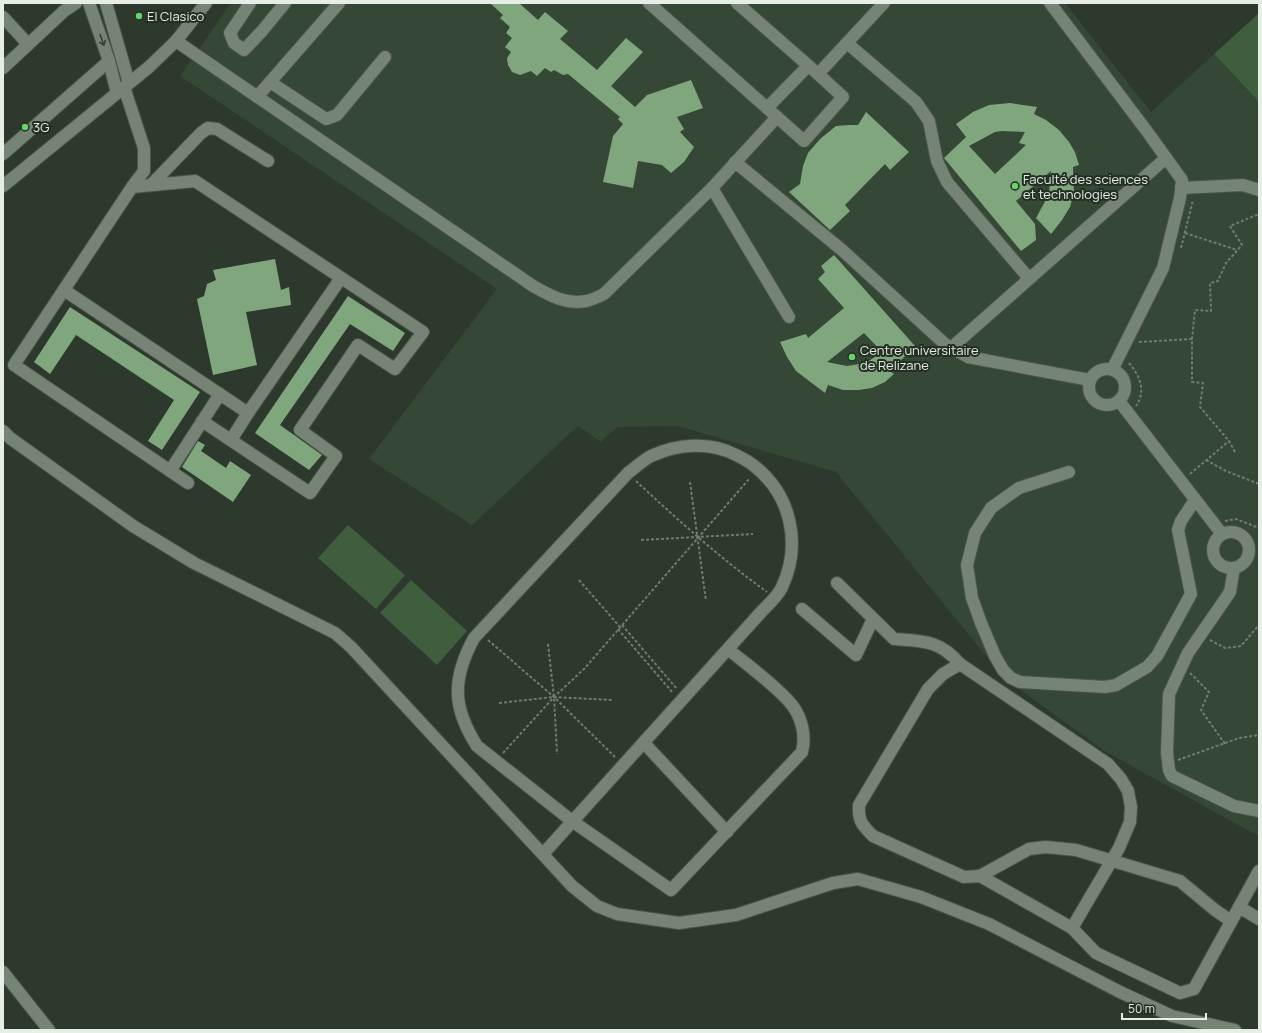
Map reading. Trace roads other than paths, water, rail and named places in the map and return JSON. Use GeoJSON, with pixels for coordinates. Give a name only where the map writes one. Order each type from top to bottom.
{"type":"FeatureCollection","features":[{"type":"Feature","properties":{"kind":"street"},"geometry":{"type":"LineString","coordinates":[[3,68],[28,44],[61,7],[76,3]]}},
{"type":"Feature","properties":{"kind":"street"},"geometry":{"type":"LineString","coordinates":[[89,3],[109,61],[123,88]]}},
{"type":"Feature","properties":{"kind":"street"},"geometry":{"type":"LineString","coordinates":[[106,3],[123,88],[144,148],[144,171],[14,365],[188,483]]}},
{"type":"Feature","properties":{"kind":"street"},"geometry":{"type":"LineString","coordinates":[[3,186],[123,88],[176,42],[206,3]]}},
{"type":"Feature","properties":{"kind":"street"},"geometry":{"type":"LineString","coordinates":[[250,3],[230,33],[234,43],[244,50],[285,3]]}},
{"type":"Feature","properties":{"kind":"street"},"geometry":{"type":"LineString","coordinates":[[258,97],[340,3]]}},
{"type":"Feature","properties":{"kind":"street"},"geometry":{"type":"LineString","coordinates":[[650,3],[804,141],[843,98],[737,3]]}},
{"type":"Feature","properties":{"kind":"street"},"geometry":{"type":"LineString","coordinates":[[818,74],[884,3]]}},
{"type":"Feature","properties":{"kind":"street"},"geometry":{"type":"LineString","coordinates":[[1050,3],[1182,180],[1163,268],[1112,370]]}},
{"type":"Feature","properties":{"kind":"street"},"geometry":{"type":"LineString","coordinates":[[3,17],[28,44]]}},
{"type":"Feature","properties":{"kind":"street"},"geometry":{"type":"LineString","coordinates":[[176,42],[533,286],[552,296],[567,301],[586,301],[604,294],[712,188],[777,117]]}},
{"type":"Feature","properties":{"kind":"street"},"geometry":{"type":"LineString","coordinates":[[847,43],[916,102],[929,121],[937,161],[947,182],[1027,276]]}},
{"type":"Feature","properties":{"kind":"street"},"geometry":{"type":"LineString","coordinates":[[270,82],[326,118],[337,115],[385,57]]}},
{"type":"Feature","properties":{"kind":"street"},"geometry":{"type":"LineString","coordinates":[[3,154],[109,61]]}},
{"type":"Feature","properties":{"kind":"street"},"geometry":{"type":"LineString","coordinates":[[767,108],[808,66]]}},
{"type":"Feature","properties":{"kind":"street"},"geometry":{"type":"LineString","coordinates":[[151,185],[201,133],[208,128],[218,129],[268,161]]}},
{"type":"Feature","properties":{"kind":"street"},"geometry":{"type":"LineString","coordinates":[[952,348],[1166,158]]}},
{"type":"Feature","properties":{"kind":"street"},"geometry":{"type":"LineString","coordinates":[[735,162],[842,250],[945,344],[968,357],[1090,380]]}},
{"type":"Feature","properties":{"kind":"street"},"geometry":{"type":"LineString","coordinates":[[132,187],[195,181],[423,332],[395,369],[358,346],[300,430],[336,456],[310,493],[202,421]]}},
{"type":"Feature","properties":{"kind":"street"},"geometry":{"type":"LineString","coordinates":[[1181,188],[1243,185],[1259,190]]}},
{"type":"Feature","properties":{"kind":"street"},"geometry":{"type":"LineString","coordinates":[[712,188],[789,317]]}},
{"type":"Feature","properties":{"kind":"street"},"geometry":{"type":"LineString","coordinates":[[231,440],[341,278]]}},
{"type":"Feature","properties":{"kind":"street"},"geometry":{"type":"LineString","coordinates":[[64,290],[248,413]]}},
{"type":"Feature","properties":{"kind":"street"},"geometry":{"type":"LineString","coordinates":[[1106,369],[1112,370],[1122,376],[1125,382],[1124,394],[1119,401],[1110,406],[1098,404],[1090,395],[1088,389],[1090,380],[1098,371],[1106,369]]}},
{"type":"Feature","properties":{"kind":"street"},"geometry":{"type":"LineString","coordinates":[[170,471],[220,394]]}},
{"type":"Feature","properties":{"kind":"street"},"geometry":{"type":"LineString","coordinates":[[1119,401],[1195,500],[1222,528],[1241,534],[1254,543],[1248,557],[1240,566],[1234,568],[1221,566],[1214,557],[1212,546],[1222,528]]}},
{"type":"Feature","properties":{"kind":"street"},"geometry":{"type":"LineString","coordinates":[[3,431],[10,438],[133,526],[194,563],[335,633],[356,653],[572,886],[597,906],[618,914],[679,923],[736,915],[833,883],[858,879],[921,898],[989,924],[1120,992],[1172,1016],[1235,1030]]}},
{"type":"Feature","properties":{"kind":"street"},"geometry":{"type":"LineString","coordinates":[[543,854],[572,821],[775,597],[783,586],[791,560],[792,533],[786,506],[772,483],[752,464],[728,451],[702,446],[675,448],[649,457],[628,473],[474,638],[465,655],[459,674],[458,693],[460,712],[466,730],[476,746],[572,821],[671,890],[802,752],[803,732],[799,718],[792,704],[728,649]]}},
{"type":"Feature","properties":{"kind":"street"},"geometry":{"type":"LineString","coordinates":[[1069,472],[1019,488],[991,508],[975,533],[967,565],[972,598],[995,656],[1003,670],[1011,678],[1020,682],[1104,687],[1116,685],[1147,667],[1157,656],[1191,594],[1178,530],[1181,521],[1195,500]]}},
{"type":"Feature","properties":{"kind":"street"},"geometry":{"type":"LineString","coordinates":[[1234,568],[1230,592],[1188,653],[1169,694],[1168,764],[1172,776],[1234,806],[1259,811]]}},
{"type":"Feature","properties":{"kind":"street"},"geometry":{"type":"LineString","coordinates":[[836,584],[894,639],[927,641],[951,654],[960,664],[1108,764],[1121,779],[1128,791],[1131,807],[1130,822],[1119,848],[1072,928]]}},
{"type":"Feature","properties":{"kind":"street"},"geometry":{"type":"LineString","coordinates":[[802,609],[856,655],[873,619]]}},
{"type":"Feature","properties":{"kind":"street"},"geometry":{"type":"LineString","coordinates":[[960,664],[943,674],[928,689],[859,805],[858,817],[863,827],[873,836],[964,877],[980,876],[1029,849],[1046,847],[1076,850],[1180,882],[1231,921]]}},
{"type":"Feature","properties":{"kind":"street"},"geometry":{"type":"LineString","coordinates":[[644,742],[727,832]]}},
{"type":"Feature","properties":{"kind":"street"},"geometry":{"type":"LineString","coordinates":[[980,876],[1072,928],[1096,953],[1180,993],[1194,989],[1259,871]]}},
{"type":"Feature","properties":{"kind":"street"},"geometry":{"type":"LineString","coordinates":[[1239,907],[1259,919]]}},
{"type":"Feature","properties":{"kind":"street"},"geometry":{"type":"LineString","coordinates":[[3,972],[49,1030]]}},
{"type":"Feature","properties":{"kind":"place","name":"El Clasico"},"geometry":{"type":"Point","coordinates":[139,16]}},
{"type":"Feature","properties":{"kind":"place","name":"3G"},"geometry":{"type":"Point","coordinates":[25,127]}},
{"type":"Feature","properties":{"kind":"place","name":"Faculté des sciences et technologies"},"geometry":{"type":"Point","coordinates":[1015,186]}},
{"type":"Feature","properties":{"kind":"place","name":"Centre universitaire de Relizane"},"geometry":{"type":"Point","coordinates":[852,357]}}]}
